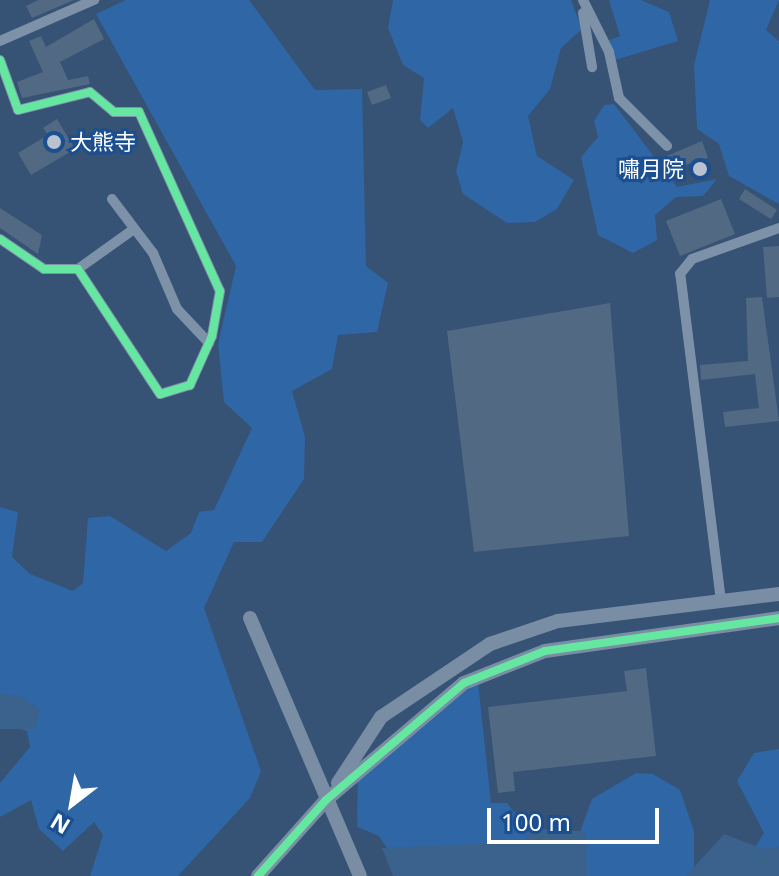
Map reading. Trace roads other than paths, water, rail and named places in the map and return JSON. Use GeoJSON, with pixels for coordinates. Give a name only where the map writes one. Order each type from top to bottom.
{"type":"FeatureCollection","features":[{"type":"Feature","properties":{"kind":"street"},"geometry":{"type":"LineString","coordinates":[[0,41],[94,0]]}},
{"type":"Feature","properties":{"kind":"street"},"geometry":{"type":"LineString","coordinates":[[584,1],[592,67]]}},
{"type":"Feature","properties":{"kind":"street"},"geometry":{"type":"LineString","coordinates":[[584,1],[609,52],[619,98],[667,146]]}},
{"type":"Feature","properties":{"kind":"street"},"geometry":{"type":"LineString","coordinates":[[0,60],[18,110],[90,92],[114,112],[139,112],[214,266],[220,291],[209,343],[190,385],[160,394],[78,269]]}},
{"type":"Feature","properties":{"kind":"street"},"geometry":{"type":"LineString","coordinates":[[112,199],[153,253],[177,309],[209,343]]}},
{"type":"Feature","properties":{"kind":"street"},"geometry":{"type":"LineString","coordinates":[[721,601],[680,274],[692,259],[779,228]]}},
{"type":"Feature","properties":{"kind":"street"},"geometry":{"type":"LineString","coordinates":[[0,239],[44,269],[78,269],[134,229]]}},
{"type":"Feature","properties":{"kind":"street"},"geometry":{"type":"LineString","coordinates":[[326,800],[381,717],[490,644],[558,621],[779,594]]}},
{"type":"Feature","properties":{"kind":"street"},"geometry":{"type":"LineString","coordinates":[[250,618],[360,876]]}},
{"type":"Feature","properties":{"kind":"street"},"geometry":{"type":"LineString","coordinates":[[258,876],[326,800],[464,683],[545,651],[779,618]]}},
{"type":"Feature","properties":{"kind":"place","name":"大熊寺"},"geometry":{"type":"Point","coordinates":[54,142]}},
{"type":"Feature","properties":{"kind":"place","name":"嘯月院"},"geometry":{"type":"Point","coordinates":[700,169]}}]}
